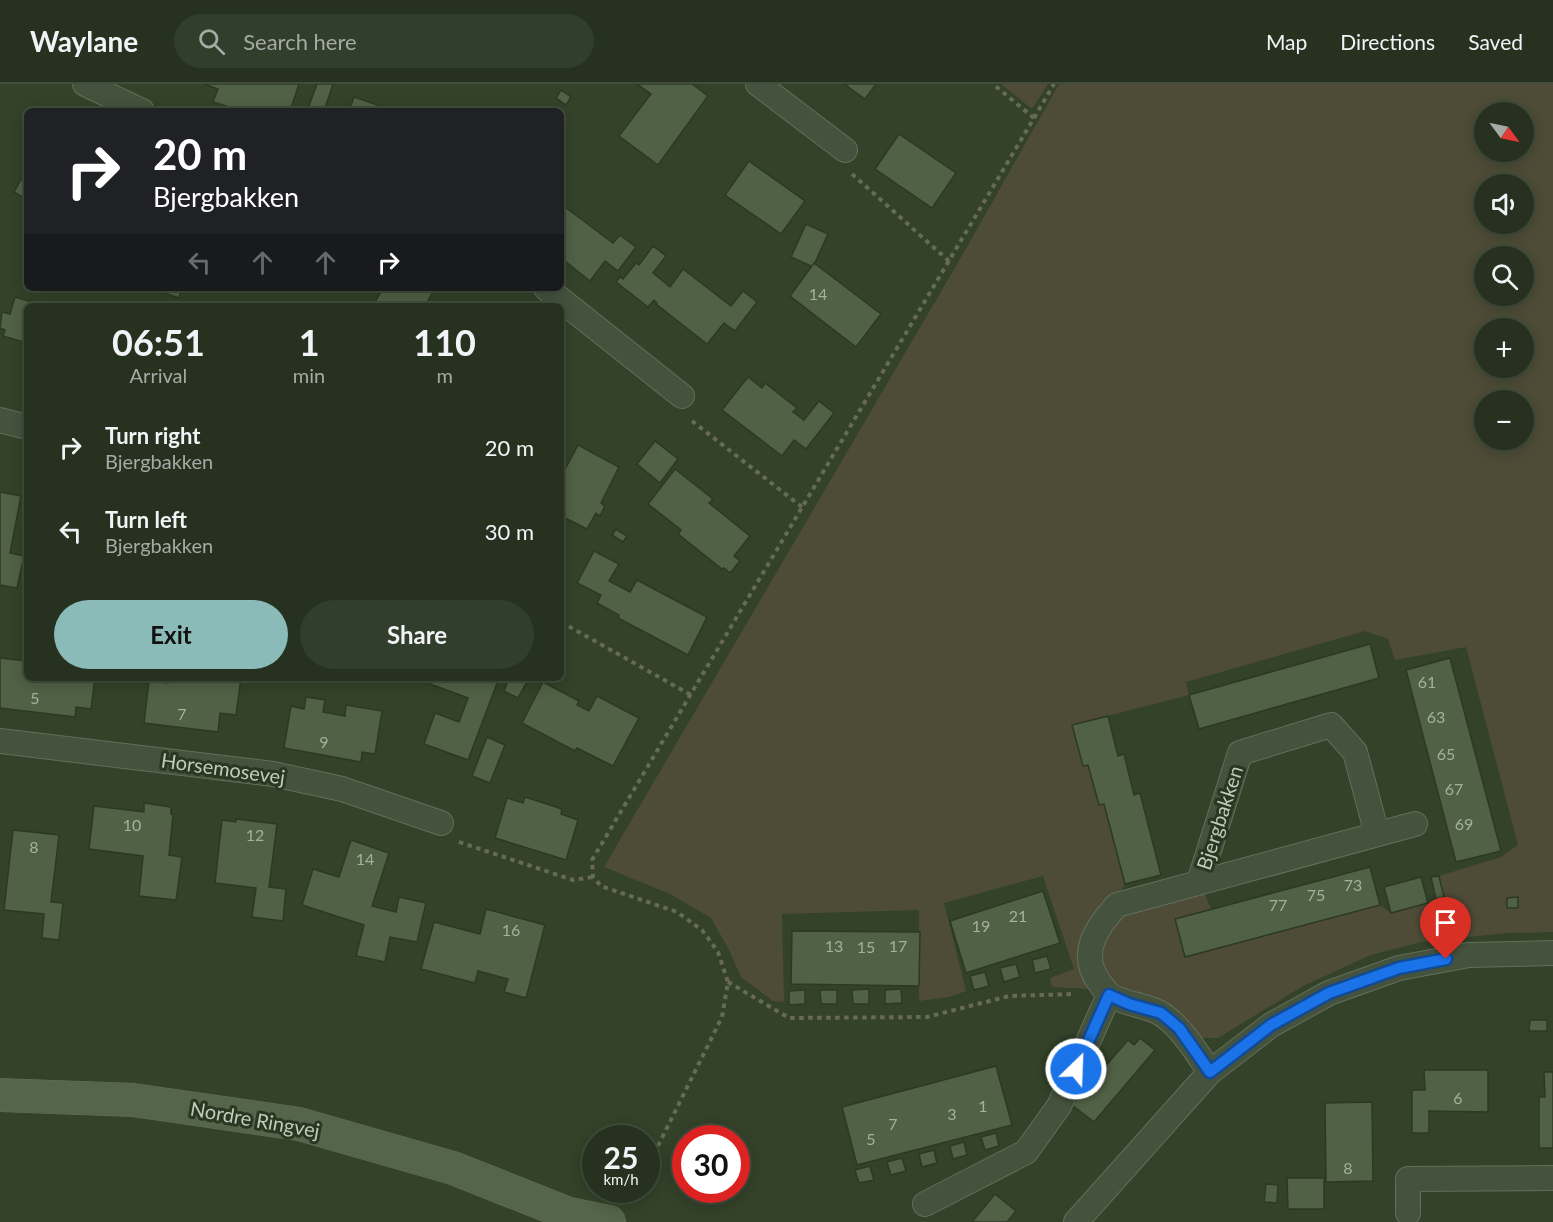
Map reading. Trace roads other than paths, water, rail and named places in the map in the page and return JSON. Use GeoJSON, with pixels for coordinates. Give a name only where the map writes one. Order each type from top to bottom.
{"type":"FeatureCollection","features":[{"type":"Feature","properties":{"kind":"street"},"geometry":{"type":"LineString","coordinates":[[85,84],[135,108]]}},
{"type":"Feature","properties":{"kind":"street"},"geometry":{"type":"LineString","coordinates":[[758,84],[845,150]]}},
{"type":"Feature","properties":{"kind":"street"},"geometry":{"type":"LineString","coordinates":[[550,291],[682,396]]}},
{"type":"Feature","properties":{"kind":"street"},"geometry":{"type":"LineString","coordinates":[[0,420],[24,426]]}},
{"type":"Feature","properties":{"kind":"street","name":"Bjergbakken"},"geometry":{"type":"LineString","coordinates":[[1199,882],[1240,753],[1331,725],[1355,752],[1377,834]]}},
{"type":"Feature","properties":{"kind":"street","name":"Horsemosevej"},"geometry":{"type":"LineString","coordinates":[[0,741],[273,774],[342,789],[441,823]]}},
{"type":"Feature","properties":{"kind":"street","name":"Bjergbakken"},"geometry":{"type":"LineString","coordinates":[[1109,995],[1093,973],[1090,947],[1100,922],[1117,905],[1415,824]]}},
{"type":"Feature","properties":{"kind":"street"},"geometry":{"type":"LineString","coordinates":[[1076,1222],[1210,1072],[1271,1025],[1329,993],[1399,968],[1469,955],[1553,953]]}},
{"type":"Feature","properties":{"kind":"street"},"geometry":{"type":"LineString","coordinates":[[926,1204],[1026,1152],[1059,1106],[1109,995],[1129,1004],[1161,1013],[1179,1028],[1210,1072]]}},
{"type":"Feature","properties":{"kind":"street","name":"Nordre Ringvej"},"geometry":{"type":"LineString","coordinates":[[0,1095],[133,1100],[299,1124],[453,1168],[574,1218],[609,1222]]}},
{"type":"Feature","properties":{"kind":"street"},"geometry":{"type":"LineString","coordinates":[[1408,1213],[1408,1179],[1553,1178]]}}]}
